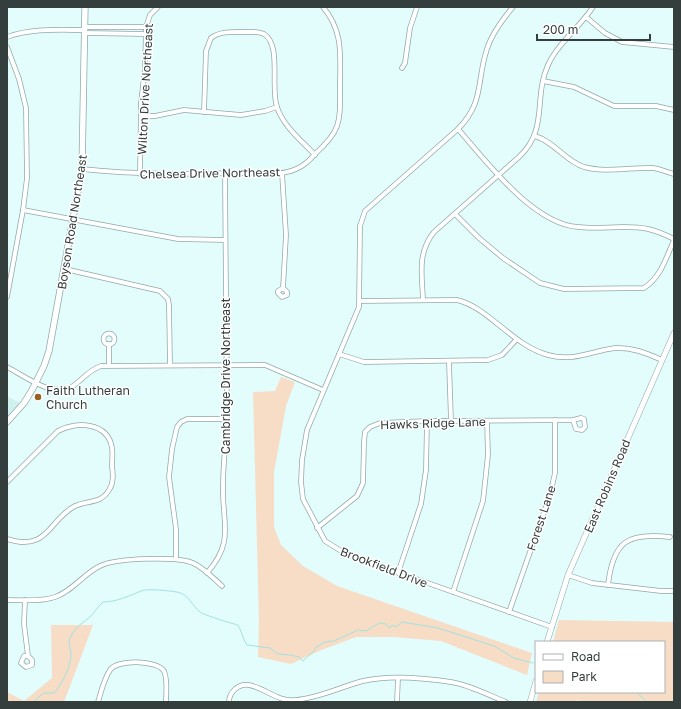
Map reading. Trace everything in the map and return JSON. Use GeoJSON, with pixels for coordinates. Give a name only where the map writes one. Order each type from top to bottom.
{"type":"FeatureCollection","features":[{"type":"Feature","properties":{"kind":"main road","name":"Boyson Road Northeast"},"geometry":{"type":"LineString","coordinates":[[7,422],[24,403],[37,382],[49,351],[74,219],[82,169],[85,7]]}},
{"type":"Feature","properties":{"kind":"street","name":"Wilton Drive Northeast"},"geometry":{"type":"LineString","coordinates":[[140,174],[141,116],[146,27],[150,15],[158,7]]}},
{"type":"Feature","properties":{"kind":"street","name":"Chelsea Drive Northeast"},"geometry":{"type":"LineString","coordinates":[[82,169],[140,174],[225,174],[282,173],[297,169],[315,155],[333,137],[340,116],[338,35],[334,22],[323,7]]}},
{"type":"Feature","properties":{"kind":"street"},"geometry":{"type":"LineString","coordinates":[[402,68],[405,63],[409,34],[417,7]]}},
{"type":"Feature","properties":{"kind":"street","name":"Brookfield Drive"},"geometry":{"type":"LineString","coordinates":[[513,7],[493,34],[483,61],[477,100],[468,117],[458,129],[365,211],[360,226],[360,301],[357,314],[307,430],[300,482],[303,499],[325,541],[346,554],[552,627]]}},
{"type":"Feature","properties":{"kind":"street"},"geometry":{"type":"LineString","coordinates":[[423,300],[422,258],[426,242],[434,232],[526,150],[537,130],[543,81],[551,60],[593,7]]}},
{"type":"Feature","properties":{"kind":"street"},"geometry":{"type":"LineString","coordinates":[[586,17],[604,33],[622,42],[674,46]]}},
{"type":"Feature","properties":{"kind":"street"},"geometry":{"type":"LineString","coordinates":[[7,37],[20,32],[38,30],[85,30],[146,27]]}},
{"type":"Feature","properties":{"kind":"street"},"geometry":{"type":"LineString","coordinates":[[85,30],[146,34]]}},
{"type":"Feature","properties":{"kind":"street"},"geometry":{"type":"LineString","coordinates":[[204,112],[206,51],[209,42],[218,34],[241,32],[260,33],[271,40],[274,52],[273,88],[277,107],[287,124],[315,155]]}},
{"type":"Feature","properties":{"kind":"street"},"geometry":{"type":"LineString","coordinates":[[7,47],[19,79],[26,108],[27,178],[23,210],[7,297]]}},
{"type":"Feature","properties":{"kind":"street"},"geometry":{"type":"LineString","coordinates":[[543,81],[574,87],[614,106],[656,106],[674,110]]}},
{"type":"Feature","properties":{"kind":"street"},"geometry":{"type":"LineString","coordinates":[[141,116],[155,116],[184,110],[241,115],[265,111],[277,107]]}},
{"type":"Feature","properties":{"kind":"street"},"geometry":{"type":"LineString","coordinates":[[455,214],[479,238],[527,275],[540,283],[564,290],[644,288],[658,275],[674,239],[659,232],[642,228],[579,228],[563,224],[528,202],[498,175],[458,129]]}},
{"type":"Feature","properties":{"kind":"street"},"geometry":{"type":"LineString","coordinates":[[535,136],[547,141],[572,162],[584,167],[597,169],[652,168],[674,174]]}},
{"type":"Feature","properties":{"kind":"street"},"geometry":{"type":"LineString","coordinates":[[282,173],[286,236],[283,288]]}},
{"type":"Feature","properties":{"kind":"street","name":"Cambridge Drive Northeast"},"geometry":{"type":"LineString","coordinates":[[207,573],[221,555],[225,543],[226,530],[223,484],[227,419],[225,174]]}},
{"type":"Feature","properties":{"kind":"street"},"geometry":{"type":"LineString","coordinates":[[23,210],[178,239],[225,240]]}},
{"type":"Feature","properties":{"kind":"street"},"geometry":{"type":"LineString","coordinates":[[64,269],[154,290],[164,295],[169,305],[170,364]]}},
{"type":"Feature","properties":{"kind":"street"},"geometry":{"type":"LineString","coordinates":[[360,301],[447,299],[464,302],[516,340],[539,352],[559,356],[579,357],[614,348],[624,348],[644,352],[662,360]]}},
{"type":"Feature","properties":{"kind":"street","name":"East Robins Road"},"geometry":{"type":"LineString","coordinates":[[547,641],[568,575],[674,333]]}},
{"type":"Feature","properties":{"kind":"street"},"geometry":{"type":"LineString","coordinates":[[339,354],[364,362],[449,362],[488,360],[495,358],[508,350],[516,340]]}},
{"type":"Feature","properties":{"kind":"street"},"geometry":{"type":"LineString","coordinates":[[109,344],[109,365]]}},
{"type":"Feature","properties":{"kind":"street"},"geometry":{"type":"LineString","coordinates":[[449,362],[451,421]]}},
{"type":"Feature","properties":{"kind":"street"},"geometry":{"type":"LineString","coordinates":[[7,367],[53,389],[63,390],[74,385],[95,368],[109,365],[248,364],[268,366],[323,390]]}},
{"type":"Feature","properties":{"kind":"street"},"geometry":{"type":"LineString","coordinates":[[176,559],[176,529],[169,477],[172,449],[177,427],[181,422],[187,419],[227,419]]}},
{"type":"Feature","properties":{"kind":"street","name":"Forest Lane"},"geometry":{"type":"LineString","coordinates":[[509,612],[550,495],[555,473],[555,420]]}},
{"type":"Feature","properties":{"kind":"street","name":"Hawks Ridge Lane"},"geometry":{"type":"LineString","coordinates":[[317,528],[357,496],[363,483],[365,432],[370,427],[380,423],[427,421],[573,420]]}},
{"type":"Feature","properties":{"kind":"street"},"geometry":{"type":"LineString","coordinates":[[398,573],[421,504],[426,470],[427,421]]}},
{"type":"Feature","properties":{"kind":"street"},"geometry":{"type":"LineString","coordinates":[[453,592],[483,500],[488,455],[487,421]]}},
{"type":"Feature","properties":{"kind":"street"},"geometry":{"type":"LineString","coordinates":[[7,482],[58,431],[65,427],[93,426],[102,431],[110,440],[112,448],[113,478],[110,490],[105,496],[92,503],[74,507],[45,535],[36,541],[21,542],[7,539]]}},
{"type":"Feature","properties":{"kind":"street"},"geometry":{"type":"LineString","coordinates":[[608,585],[613,559],[622,546],[628,541],[642,535],[670,537]]}},
{"type":"Feature","properties":{"kind":"street"},"geometry":{"type":"LineString","coordinates":[[7,600],[43,600],[66,593],[86,574],[113,561],[176,559],[193,562],[222,586]]}},
{"type":"Feature","properties":{"kind":"street"},"geometry":{"type":"LineString","coordinates":[[568,575],[592,583],[661,591],[674,591]]}},
{"type":"Feature","properties":{"kind":"street"},"geometry":{"type":"LineString","coordinates":[[25,600],[24,624],[28,656]]}},
{"type":"Feature","properties":{"kind":"street"},"geometry":{"type":"LineString","coordinates":[[98,702],[110,670],[115,665],[121,663],[152,663],[159,666],[164,672],[166,680],[166,702]]}},
{"type":"Feature","properties":{"kind":"street"},"geometry":{"type":"LineString","coordinates":[[397,702],[398,678]]}},
{"type":"Feature","properties":{"kind":"street"},"geometry":{"type":"LineString","coordinates":[[229,702],[229,698],[233,691],[239,686],[248,685],[269,694],[294,701],[310,698],[365,681],[398,678],[452,682],[506,702]]}},
{"type":"Feature","properties":{"kind":"street"},"geometry":{"type":"LineString","coordinates":[[530,702],[535,684]]}},
{"type":"Feature","properties":{"kind":"shaded area"},"geometry":{"type":"Polygon","coordinates":[[[7,396],[20,403],[7,417],[7,396]]]}},
{"type":"Feature","properties":{"kind":"green space"},"geometry":{"type":"Polygon","coordinates":[[[281,377],[295,382],[286,406],[274,472],[274,527],[281,545],[303,566],[337,586],[532,653],[527,675],[441,641],[394,637],[356,637],[319,651],[291,664],[258,657],[259,620],[253,392],[275,391],[281,377]]]}},
{"type":"Feature","properties":{"kind":"green space"},"geometry":{"type":"Polygon","coordinates":[[[559,620],[674,622],[674,702],[581,702],[578,700],[575,702],[536,702],[539,693],[665,693],[665,641],[553,641],[559,620]]]}},
{"type":"Feature","properties":{"kind":"green space"},"geometry":{"type":"Polygon","coordinates":[[[51,625],[93,625],[64,702],[7,702],[7,692],[24,701],[52,678],[51,625]]]}},
{"type":"Feature","properties":{"kind":"waterway"},"geometry":{"type":"LineString","coordinates":[[36,702],[36,699],[44,693],[54,693],[63,680],[71,659],[69,643],[70,638],[77,627],[91,616],[103,602],[118,600],[144,590],[164,590],[181,593],[185,595],[200,612],[238,625],[247,645],[270,648],[278,654],[299,657],[303,661],[314,651],[316,647],[325,642],[334,641],[358,630],[366,631],[379,623],[386,624],[389,628],[393,625],[396,627],[402,622],[438,628],[494,646],[514,658],[533,663]]}},
{"type":"Feature","properties":{"kind":"waterway"},"geometry":{"type":"LineString","coordinates":[[637,693],[647,702]]}},
{"type":"Feature","properties":{"kind":"place","name":"Faith Lutheran Church"},"geometry":{"type":"Point","coordinates":[38,397]}}]}
